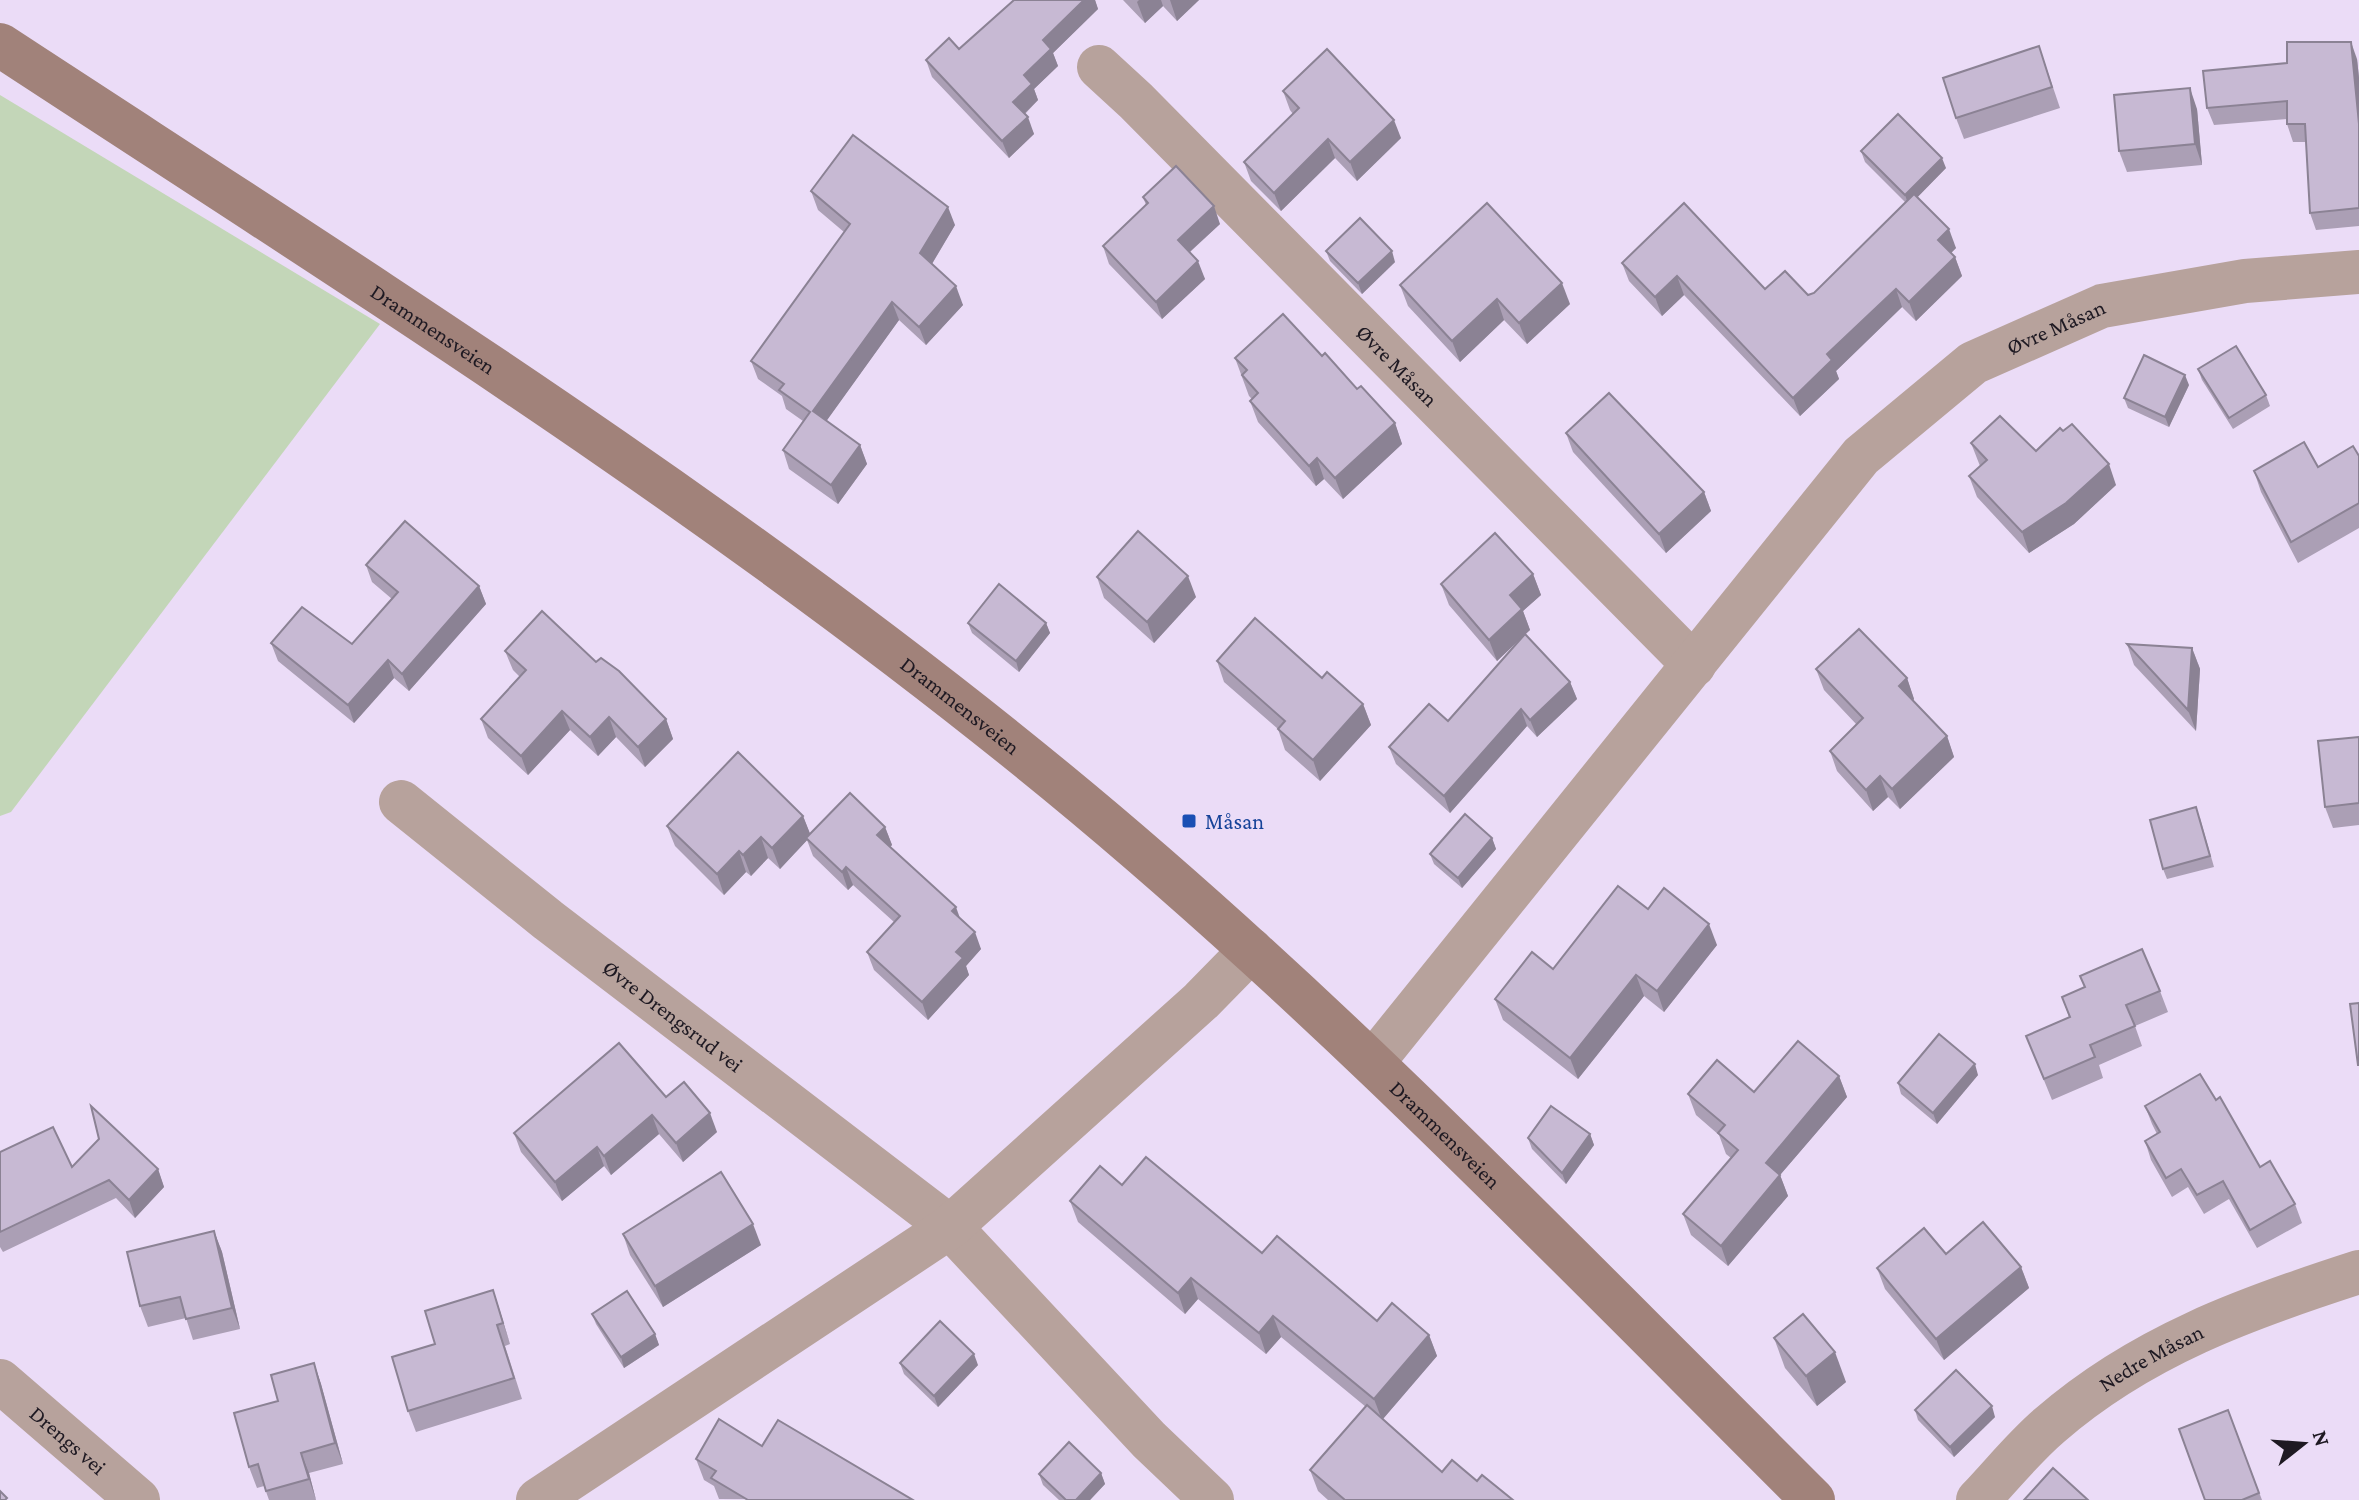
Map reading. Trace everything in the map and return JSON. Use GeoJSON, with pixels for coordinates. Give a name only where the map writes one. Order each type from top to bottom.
{"type":"FeatureCollection","features":[{"type":"Feature","properties":{"kind":"main road","name":"Drammensveien"},"geometry":{"type":"LineString","coordinates":[[0,45],[495,368],[688,502],[1056,781],[1251,950],[1373,1062],[1813,1500]]}},
{"type":"Feature","properties":{"kind":"street","name":"Øvre Måsan"},"geometry":{"type":"LineString","coordinates":[[1099,67],[1148,112],[1694,665]]}},
{"type":"Feature","properties":{"kind":"street","name":"Øvre Måsan"},"geometry":{"type":"LineString","coordinates":[[1373,1062],[1861,456],[1973,363],[2102,306],[2245,281],[2359,272]]}},
{"type":"Feature","properties":{"kind":"street","name":"Øvre Drengsrud vei"},"geometry":{"type":"LineString","coordinates":[[401,802],[548,920],[950,1227],[1149,1440],[1212,1500]]}},
{"type":"Feature","properties":{"kind":"street"},"geometry":{"type":"LineString","coordinates":[[538,1500],[950,1227],[1201,1001],[1251,950]]}},
{"type":"Feature","properties":{"kind":"street","name":"Nedre Måsan"},"geometry":{"type":"LineString","coordinates":[[1978,1500],[2050,1425],[2151,1354],[2247,1308],[2359,1272]]}},
{"type":"Feature","properties":{"kind":"street","name":"Drengs vei"},"geometry":{"type":"LineString","coordinates":[[0,1381],[138,1500]]}},
{"type":"Feature","properties":{"kind":"green space"},"geometry":{"type":"Polygon","coordinates":[[[0,95],[380,324],[11,812],[0,816],[0,95]]]}},
{"type":"Feature","properties":{"kind":"building"},"geometry":{"type":"Polygon","coordinates":[[[1014,0],[1084,0],[1043,40],[1051,49],[1024,75],[1032,84],[1013,102],[1028,117],[1002,141],[926,60],[949,38],[959,49],[1014,0]]]}},
{"type":"Feature","properties":{"kind":"building"},"geometry":{"type":"Polygon","coordinates":[[[2287,42],[2351,42],[2359,124],[2359,208],[2310,213],[2305,124],[2287,124],[2287,101],[2207,108],[2203,71],[2287,63],[2287,42]]]}},
{"type":"Feature","properties":{"kind":"building"},"geometry":{"type":"Polygon","coordinates":[[[2039,46],[2052,87],[1956,118],[1943,78],[2039,46]]]}},
{"type":"Feature","properties":{"kind":"building"},"geometry":{"type":"Polygon","coordinates":[[[1327,49],[1394,120],[1350,162],[1328,139],[1274,193],[1244,162],[1299,108],[1283,91],[1327,49]]]}},
{"type":"Feature","properties":{"kind":"building"},"geometry":{"type":"Polygon","coordinates":[[[2190,88],[2195,144],[2119,151],[2114,95],[2190,88]]]}},
{"type":"Feature","properties":{"kind":"building"},"geometry":{"type":"Polygon","coordinates":[[[1898,114],[1942,158],[1905,195],[1861,151],[1898,114]]]}},
{"type":"Feature","properties":{"kind":"building"},"geometry":{"type":"Polygon","coordinates":[[[853,135],[948,207],[920,253],[956,286],[919,327],[892,302],[813,411],[860,445],[831,485],[783,450],[810,412],[779,390],[784,384],[751,361],[850,224],[811,191],[853,135]]]}},
{"type":"Feature","properties":{"kind":"building"},"geometry":{"type":"Polygon","coordinates":[[[1176,166],[1214,206],[1178,240],[1198,261],[1156,302],[1103,246],[1148,203],[1143,197],[1176,166]]]}},
{"type":"Feature","properties":{"kind":"building"},"geometry":{"type":"Polygon","coordinates":[[[1914,194],[1949,229],[1938,240],[1955,257],[1909,302],[1896,289],[1827,354],[1832,360],[1793,398],[1677,276],[1655,297],[1622,263],[1684,203],[1765,289],[1785,271],[1808,295],[1814,293],[1914,194]]]}},
{"type":"Feature","properties":{"kind":"building"},"geometry":{"type":"Polygon","coordinates":[[[1487,203],[1562,283],[1519,323],[1497,299],[1452,341],[1400,285],[1487,203]]]}},
{"type":"Feature","properties":{"kind":"building"},"geometry":{"type":"Polygon","coordinates":[[[1360,218],[1392,251],[1358,283],[1326,251],[1360,218]]]}},
{"type":"Feature","properties":{"kind":"building"},"geometry":{"type":"Polygon","coordinates":[[[1283,314],[1322,356],[1325,353],[1357,389],[1361,386],[1395,423],[1335,478],[1317,458],[1309,466],[1250,401],[1258,393],[1242,375],[1247,370],[1235,358],[1283,314]]]}},
{"type":"Feature","properties":{"kind":"building"},"geometry":{"type":"Polygon","coordinates":[[[2236,346],[2266,395],[2229,418],[2198,369],[2236,346]]]}},
{"type":"Feature","properties":{"kind":"building"},"geometry":{"type":"Polygon","coordinates":[[[2144,355],[2185,375],[2165,417],[2124,398],[2144,355]]]}},
{"type":"Feature","properties":{"kind":"building"},"geometry":{"type":"Polygon","coordinates":[[[1609,393],[1704,492],[1659,534],[1566,433],[1609,393]]]}},
{"type":"Feature","properties":{"kind":"building"},"geometry":{"type":"Polygon","coordinates":[[[2000,416],[2036,451],[2060,428],[2063,431],[2072,424],[2109,464],[2066,503],[2022,532],[1969,476],[1987,460],[1971,443],[2000,416]]]}},
{"type":"Feature","properties":{"kind":"building"},"geometry":{"type":"Polygon","coordinates":[[[2304,442],[2318,467],[2353,446],[2359,456],[2359,503],[2291,542],[2254,471],[2304,442]]]}},
{"type":"Feature","properties":{"kind":"building"},"geometry":{"type":"Polygon","coordinates":[[[405,521],[479,586],[402,674],[388,660],[348,705],[271,643],[302,607],[352,644],[398,592],[366,565],[405,521]]]}},
{"type":"Feature","properties":{"kind":"building"},"geometry":{"type":"Polygon","coordinates":[[[1138,531],[1188,576],[1147,622],[1097,577],[1138,531]]]}},
{"type":"Feature","properties":{"kind":"building"},"geometry":{"type":"Polygon","coordinates":[[[1495,533],[1533,574],[1510,595],[1522,609],[1489,640],[1441,584],[1495,533]]]}},
{"type":"Feature","properties":{"kind":"building"},"geometry":{"type":"Polygon","coordinates":[[[999,584],[1046,623],[1016,661],[968,623],[999,584]]]}},
{"type":"Feature","properties":{"kind":"building"},"geometry":{"type":"Polygon","coordinates":[[[542,611],[596,662],[601,658],[619,671],[666,719],[638,747],[609,717],[590,737],[562,711],[521,756],[481,719],[526,670],[505,651],[542,611]]]}},
{"type":"Feature","properties":{"kind":"building"},"geometry":{"type":"Polygon","coordinates":[[[1255,618],[1322,678],[1327,672],[1363,704],[1313,760],[1278,729],[1285,721],[1217,661],[1255,618]]]}},
{"type":"Feature","properties":{"kind":"building"},"geometry":{"type":"Polygon","coordinates":[[[1859,629],[1907,678],[1899,686],[1947,736],[1892,789],[1880,776],[1866,790],[1830,751],[1863,718],[1816,669],[1859,629]]]}},
{"type":"Feature","properties":{"kind":"building"},"geometry":{"type":"Polygon","coordinates":[[[1525,634],[1570,682],[1530,720],[1521,709],[1444,796],[1389,747],[1429,704],[1448,721],[1525,634]]]}},
{"type":"Feature","properties":{"kind":"building"},"geometry":{"type":"Polygon","coordinates":[[[2127,644],[2192,648],[2188,710],[2127,644]]]}},
{"type":"Feature","properties":{"kind":"building"},"geometry":{"type":"Polygon","coordinates":[[[2359,737],[2359,803],[2325,807],[2318,741],[2359,737]]]}},
{"type":"Feature","properties":{"kind":"building"},"geometry":{"type":"Polygon","coordinates":[[[738,752],[803,816],[772,848],[761,837],[743,855],[739,851],[717,874],[667,826],[738,752]]]}},
{"type":"Feature","properties":{"kind":"building"},"geometry":{"type":"Polygon","coordinates":[[[850,793],[885,827],[877,835],[956,907],[952,911],[975,932],[956,952],[963,958],[922,1002],[867,952],[900,916],[846,867],[842,872],[806,838],[850,793]]]}},
{"type":"Feature","properties":{"kind":"building"},"geometry":{"type":"Polygon","coordinates":[[[2196,807],[2210,856],[2163,869],[2150,820],[2196,807]]]}},
{"type":"Feature","properties":{"kind":"building"},"geometry":{"type":"Polygon","coordinates":[[[1465,814],[1492,838],[1458,878],[1430,854],[1465,814]]]}},
{"type":"Feature","properties":{"kind":"building"},"geometry":{"type":"Polygon","coordinates":[[[1618,886],[1648,909],[1664,888],[1709,924],[1657,991],[1636,975],[1570,1058],[1495,999],[1532,952],[1553,969],[1618,886]]]}},
{"type":"Feature","properties":{"kind":"building"},"geometry":{"type":"Polygon","coordinates":[[[2142,949],[2160,991],[2126,1005],[2135,1026],[2090,1045],[2095,1057],[2044,1079],[2026,1036],[2070,1017],[2062,997],[2085,987],[2080,976],[2142,949]]]}},
{"type":"Feature","properties":{"kind":"building"},"geometry":{"type":"Polygon","coordinates":[[[2359,1003],[2359,1065],[2358,1065],[2350,1004],[2359,1003]]]}},
{"type":"Feature","properties":{"kind":"building"},"geometry":{"type":"Polygon","coordinates":[[[1939,1034],[1975,1064],[1933,1113],[1898,1083],[1939,1034]]]}},
{"type":"Feature","properties":{"kind":"building"},"geometry":{"type":"Polygon","coordinates":[[[1798,1041],[1839,1076],[1766,1163],[1780,1175],[1721,1246],[1683,1214],[1738,1150],[1718,1133],[1725,1125],[1688,1094],[1717,1060],[1754,1092],[1798,1041]]]}},
{"type":"Feature","properties":{"kind":"building"},"geometry":{"type":"Polygon","coordinates":[[[619,1043],[666,1097],[684,1082],[710,1113],[676,1143],[652,1115],[604,1156],[597,1147],[555,1182],[514,1133],[619,1043]]]}},
{"type":"Feature","properties":{"kind":"building"},"geometry":{"type":"Polygon","coordinates":[[[2200,1074],[2216,1100],[2220,1097],[2260,1167],[2270,1161],[2295,1204],[2250,1230],[2223,1181],[2197,1195],[2181,1169],[2166,1178],[2145,1141],[2160,1132],[2145,1106],[2200,1074]]]}},
{"type":"Feature","properties":{"kind":"building"},"geometry":{"type":"Polygon","coordinates":[[[91,1106],[158,1169],[129,1200],[109,1180],[0,1232],[0,1152],[53,1127],[72,1167],[99,1139],[91,1106]]]}},
{"type":"Feature","properties":{"kind":"building"},"geometry":{"type":"Polygon","coordinates":[[[1551,1106],[1590,1134],[1562,1173],[1528,1138],[1551,1106]]]}},
{"type":"Feature","properties":{"kind":"building"},"geometry":{"type":"Polygon","coordinates":[[[1146,1157],[1262,1253],[1277,1236],[1377,1321],[1392,1303],[1429,1335],[1374,1399],[1273,1316],[1259,1333],[1191,1278],[1178,1293],[1070,1201],[1100,1166],[1122,1185],[1146,1157]]]}},
{"type":"Feature","properties":{"kind":"building"},"geometry":{"type":"Polygon","coordinates":[[[721,1172],[753,1224],[655,1286],[623,1234],[721,1172]]]}},
{"type":"Feature","properties":{"kind":"building"},"geometry":{"type":"Polygon","coordinates":[[[1983,1222],[2021,1267],[1936,1339],[1877,1268],[1924,1228],[1946,1254],[1983,1222]]]}},
{"type":"Feature","properties":{"kind":"building"},"geometry":{"type":"Polygon","coordinates":[[[214,1231],[232,1308],[186,1319],[180,1297],[140,1306],[127,1252],[214,1231]]]}},
{"type":"Feature","properties":{"kind":"building"},"geometry":{"type":"Polygon","coordinates":[[[493,1290],[503,1323],[497,1325],[514,1378],[408,1411],[392,1357],[435,1344],[425,1311],[493,1290]]]}},
{"type":"Feature","properties":{"kind":"building"},"geometry":{"type":"Polygon","coordinates":[[[627,1291],[655,1334],[621,1357],[592,1314],[627,1291]]]}},
{"type":"Feature","properties":{"kind":"building"},"geometry":{"type":"Polygon","coordinates":[[[1803,1314],[1835,1352],[1806,1376],[1774,1338],[1803,1314]]]}},
{"type":"Feature","properties":{"kind":"building"},"geometry":{"type":"Polygon","coordinates":[[[940,1321],[974,1354],[934,1396],[900,1363],[940,1321]]]}},
{"type":"Feature","properties":{"kind":"building"},"geometry":{"type":"Polygon","coordinates":[[[314,1363],[335,1443],[301,1453],[309,1479],[266,1491],[258,1464],[249,1467],[234,1413],[278,1401],[271,1375],[314,1363]]]}},
{"type":"Feature","properties":{"kind":"building"},"geometry":{"type":"Polygon","coordinates":[[[1956,1370],[1992,1406],[1950,1447],[1915,1410],[1956,1370]]]}},
{"type":"Feature","properties":{"kind":"building"},"geometry":{"type":"Polygon","coordinates":[[[1367,1405],[1442,1472],[1452,1460],[1477,1481],[1482,1475],[1513,1500],[1345,1500],[1310,1470],[1367,1405]]]}},
{"type":"Feature","properties":{"kind":"building"},"geometry":{"type":"Polygon","coordinates":[[[2228,1410],[2259,1493],[2242,1500],[2205,1500],[2179,1429],[2228,1410]]]}},
{"type":"Feature","properties":{"kind":"building"},"geometry":{"type":"Polygon","coordinates":[[[719,1419],[762,1446],[778,1420],[913,1500],[748,1500],[711,1478],[716,1471],[696,1459],[719,1419]]]}},
{"type":"Feature","properties":{"kind":"building"},"geometry":{"type":"Polygon","coordinates":[[[1069,1442],[1101,1473],[1076,1500],[1066,1500],[1039,1474],[1069,1442]]]}},
{"type":"Feature","properties":{"kind":"building"},"geometry":{"type":"Polygon","coordinates":[[[2053,1468],[2088,1500],[2024,1500],[2053,1468]]]}},
{"type":"Feature","properties":{"kind":"place","name":"Måsan"},"geometry":{"type":"Point","coordinates":[1189,821]}}]}
